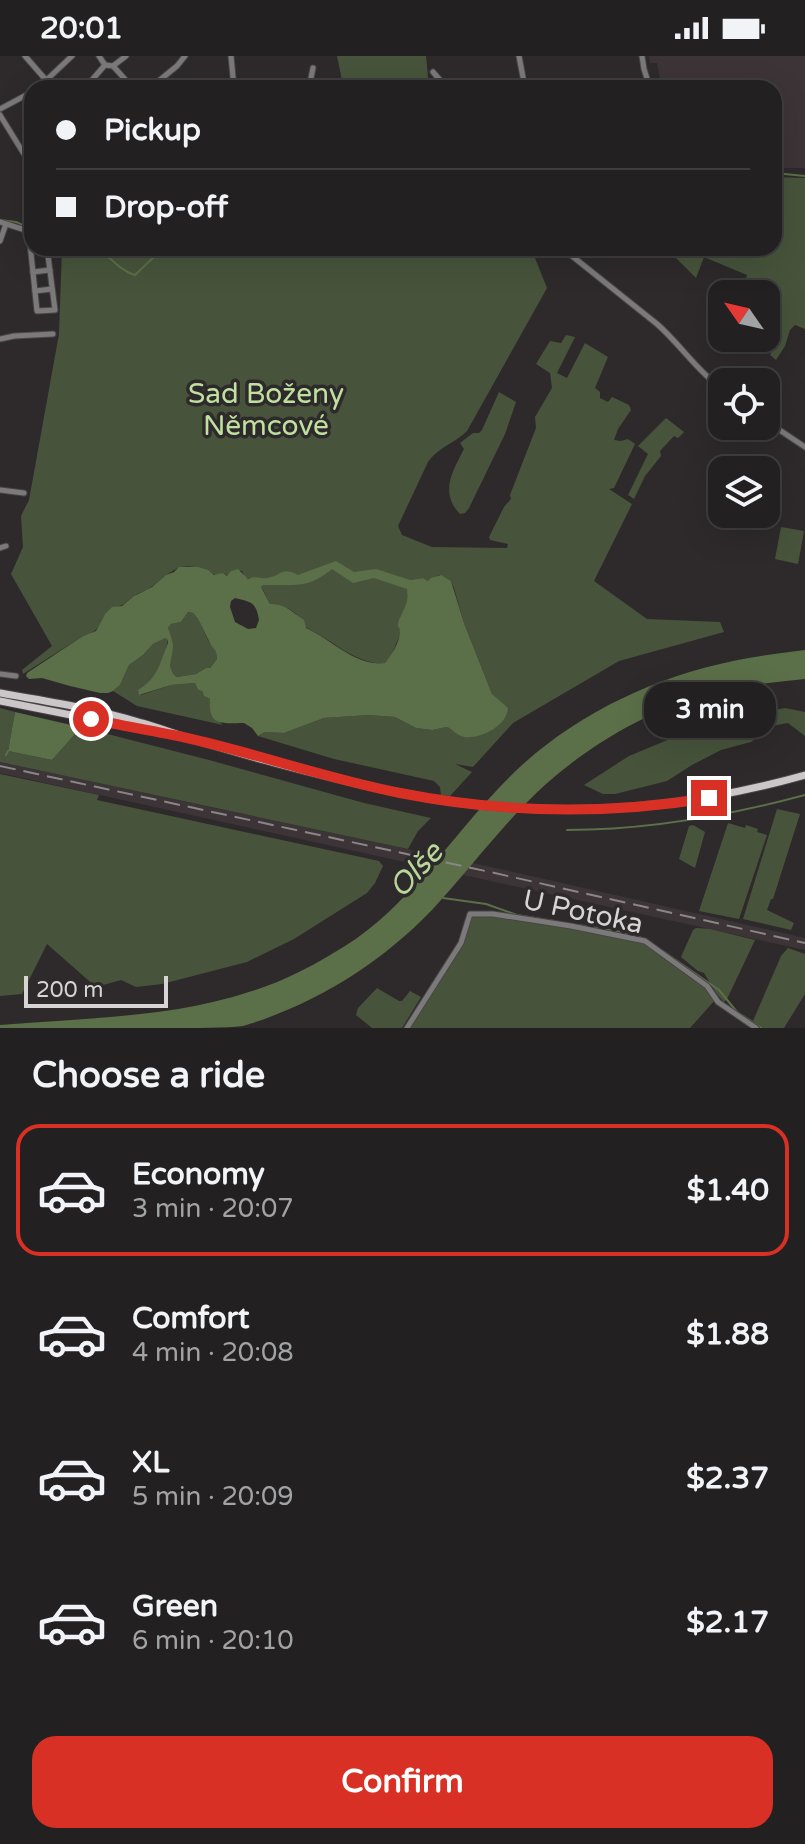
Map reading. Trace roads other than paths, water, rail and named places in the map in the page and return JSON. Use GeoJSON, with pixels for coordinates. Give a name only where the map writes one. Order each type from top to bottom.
{"type":"FeatureCollection","features":[{"type":"Feature","properties":{"kind":"main road"},"geometry":{"type":"LineString","coordinates":[[0,690],[142,723],[328,776],[436,799],[501,807],[618,808],[691,801],[759,788],[805,775]]}},
{"type":"Feature","properties":{"kind":"main road"},"geometry":{"type":"LineString","coordinates":[[0,701],[188,738]]}},
{"type":"Feature","properties":{"kind":"street"},"geometry":{"type":"LineString","coordinates":[[25,56],[46,80],[72,56]]}},
{"type":"Feature","properties":{"kind":"street"},"geometry":{"type":"LineString","coordinates":[[99,56],[105,65],[113,66],[126,80]]}},
{"type":"Feature","properties":{"kind":"street"},"geometry":{"type":"LineString","coordinates":[[113,66],[126,56]]}},
{"type":"Feature","properties":{"kind":"street"},"geometry":{"type":"LineString","coordinates":[[160,80],[185,56]]}},
{"type":"Feature","properties":{"kind":"street"},"geometry":{"type":"LineString","coordinates":[[231,56],[233,80]]}},
{"type":"Feature","properties":{"kind":"street"},"geometry":{"type":"LineString","coordinates":[[519,56],[524,80]]}},
{"type":"Feature","properties":{"kind":"street"},"geometry":{"type":"LineString","coordinates":[[642,56],[647,80]]}},
{"type":"Feature","properties":{"kind":"street"},"geometry":{"type":"LineString","coordinates":[[92,80],[105,65]]}},
{"type":"Feature","properties":{"kind":"street"},"geometry":{"type":"LineString","coordinates":[[311,80],[313,68]]}},
{"type":"Feature","properties":{"kind":"street"},"geometry":{"type":"LineString","coordinates":[[433,72],[440,80]]}},
{"type":"Feature","properties":{"kind":"street"},"geometry":{"type":"LineString","coordinates":[[0,109],[24,96]]}},
{"type":"Feature","properties":{"kind":"street"},"geometry":{"type":"LineString","coordinates":[[0,115],[24,154]]}},
{"type":"Feature","properties":{"kind":"street"},"geometry":{"type":"LineString","coordinates":[[0,241],[3,223],[24,231]]}},
{"type":"Feature","properties":{"kind":"street"},"geometry":{"type":"LineString","coordinates":[[31,256],[37,311],[55,310],[48,256]]}},
{"type":"Feature","properties":{"kind":"street"},"geometry":{"type":"LineString","coordinates":[[572,256],[671,336],[708,378]]}},
{"type":"Feature","properties":{"kind":"street"},"geometry":{"type":"LineString","coordinates":[[33,272],[50,270]]}},
{"type":"Feature","properties":{"kind":"street"},"geometry":{"type":"LineString","coordinates":[[35,291],[52,289]]}},
{"type":"Feature","properties":{"kind":"street"},"geometry":{"type":"LineString","coordinates":[[0,339],[53,334]]}},
{"type":"Feature","properties":{"kind":"street"},"geometry":{"type":"LineString","coordinates":[[780,430],[805,447]]}},
{"type":"Feature","properties":{"kind":"street"},"geometry":{"type":"LineString","coordinates":[[0,490],[24,493]]}},
{"type":"Feature","properties":{"kind":"street"},"geometry":{"type":"LineString","coordinates":[[0,674],[16,676]]}},
{"type":"Feature","properties":{"kind":"street","name":"U Potoka"},"geometry":{"type":"LineString","coordinates":[[407,1028],[461,943],[470,914],[493,914],[571,926],[645,941],[707,986],[718,1002],[756,1028]]}},
{"type":"Feature","properties":{"kind":"waterway"},"geometry":{"type":"LineString","coordinates":[[782,174],[805,176]]}},
{"type":"Feature","properties":{"kind":"waterway"},"geometry":{"type":"LineString","coordinates":[[0,220],[24,226]]}},
{"type":"Feature","properties":{"kind":"waterway"},"geometry":{"type":"LineString","coordinates":[[108,256],[135,275],[155,256]]}},
{"type":"Feature","properties":{"kind":"waterway"},"geometry":{"type":"LineString","coordinates":[[6,755],[8,751]]}},
{"type":"Feature","properties":{"kind":"waterway"},"geometry":{"type":"LineString","coordinates":[[567,830],[687,820],[805,795]]}},
{"type":"Feature","properties":{"kind":"waterway"},"geometry":{"type":"LineString","coordinates":[[443,898],[486,904],[517,915],[554,921]]}},
{"type":"Feature","properties":{"kind":"waterway"},"geometry":{"type":"LineString","coordinates":[[572,924],[640,937]]}},
{"type":"Feature","properties":{"kind":"waterway"},"geometry":{"type":"LineString","coordinates":[[663,951],[719,990],[737,1012],[762,1028]]}},
{"type":"Feature","properties":{"kind":"railway"},"geometry":{"type":"LineString","coordinates":[[0,766],[805,943]]}},
{"type":"Feature","properties":{"kind":"park label","name":"Sad Boženy Němcové"},"geometry":{"type":"Point","coordinates":[266,410]}},
{"type":"Feature","properties":{"kind":"water label","name":"Olše"},"geometry":{"type":"Point","coordinates":[416,870]}}]}
